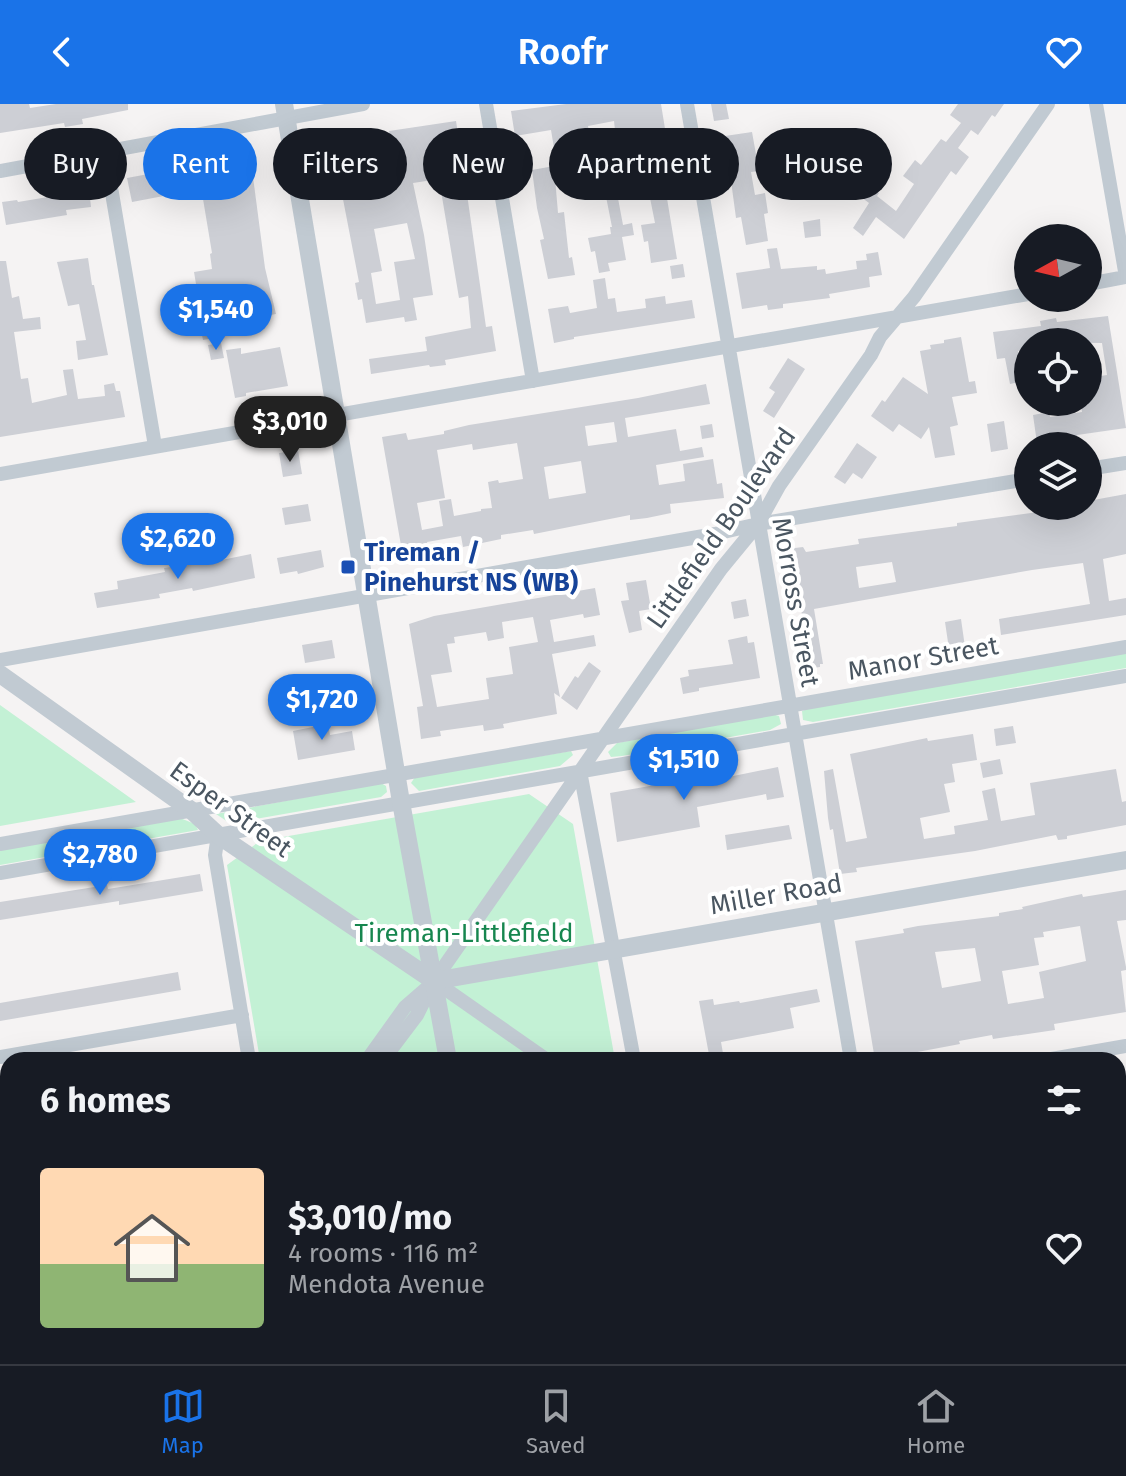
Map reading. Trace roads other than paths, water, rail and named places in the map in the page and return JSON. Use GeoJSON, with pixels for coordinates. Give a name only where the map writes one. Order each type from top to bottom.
{"type":"FeatureCollection","features":[{"type":"Feature","properties":{"kind":"street"},"geometry":{"type":"LineString","coordinates":[[127,147],[285,111],[363,104]]}},
{"type":"Feature","properties":{"kind":"street"},"geometry":{"type":"LineString","coordinates":[[486,104],[533,381]]}},
{"type":"Feature","properties":{"kind":"street","name":"Morross Street"},"geometry":{"type":"LineString","coordinates":[[687,104],[850,1052]]}},
{"type":"Feature","properties":{"kind":"street","name":"Littlefield Boulevard"},"geometry":{"type":"LineString","coordinates":[[434,981],[723,567],[758,524],[779,486],[871,355],[880,337],[898,317],[1048,104]]}},
{"type":"Feature","properties":{"kind":"street"},"geometry":{"type":"LineString","coordinates":[[1096,104],[1126,277],[1102,281]]}},
{"type":"Feature","properties":{"kind":"street"},"geometry":{"type":"LineString","coordinates":[[285,111],[396,774],[447,1052]]}},
{"type":"Feature","properties":{"kind":"street"},"geometry":{"type":"LineString","coordinates":[[0,171],[24,167]]}},
{"type":"Feature","properties":{"kind":"street"},"geometry":{"type":"LineString","coordinates":[[113,200],[155,446]]}},
{"type":"Feature","properties":{"kind":"street"},"geometry":{"type":"LineString","coordinates":[[0,474],[1014,296]]}},
{"type":"Feature","properties":{"kind":"street"},"geometry":{"type":"LineString","coordinates":[[1102,467],[1126,463]]}},
{"type":"Feature","properties":{"kind":"street"},"geometry":{"type":"LineString","coordinates":[[0,660],[758,524],[1014,481]]}},
{"type":"Feature","properties":{"kind":"street","name":"Manor Street"},"geometry":{"type":"LineString","coordinates":[[0,844],[1126,647]]}},
{"type":"Feature","properties":{"kind":"street","name":"Esper Street"},"geometry":{"type":"LineString","coordinates":[[0,674],[191,810],[218,835],[434,981]]}},
{"type":"Feature","properties":{"kind":"street","name":"Manor Street"},"geometry":{"type":"LineString","coordinates":[[0,873],[1126,676]]}},
{"type":"Feature","properties":{"kind":"street"},"geometry":{"type":"LineString","coordinates":[[580,771],[633,1052]]}},
{"type":"Feature","properties":{"kind":"street"},"geometry":{"type":"LineString","coordinates":[[218,835],[215,855],[248,1052]]}},
{"type":"Feature","properties":{"kind":"street","name":"Miller Road"},"geometry":{"type":"LineString","coordinates":[[434,981],[1126,860]]}},
{"type":"Feature","properties":{"kind":"street"},"geometry":{"type":"LineString","coordinates":[[373,1052],[405,1007],[434,981]]}},
{"type":"Feature","properties":{"kind":"street"},"geometry":{"type":"LineString","coordinates":[[389,1052],[417,1015],[434,981]]}},
{"type":"Feature","properties":{"kind":"street"},"geometry":{"type":"LineString","coordinates":[[434,981],[536,1052]]}},
{"type":"Feature","properties":{"kind":"street"},"geometry":{"type":"LineString","coordinates":[[29,1052],[242,1015]]}},
{"type":"Feature","properties":{"kind":"street"},"geometry":{"type":"LineString","coordinates":[[1092,1052],[1126,1046]]}},
{"type":"Feature","properties":{"kind":"place","name":"Tireman / Pinehurst NS (WB)"},"geometry":{"type":"Point","coordinates":[348,567]}},
{"type":"Feature","properties":{"kind":"park label","name":"Tireman-Littlefield"},"geometry":{"type":"Point","coordinates":[464,933]}}]}
